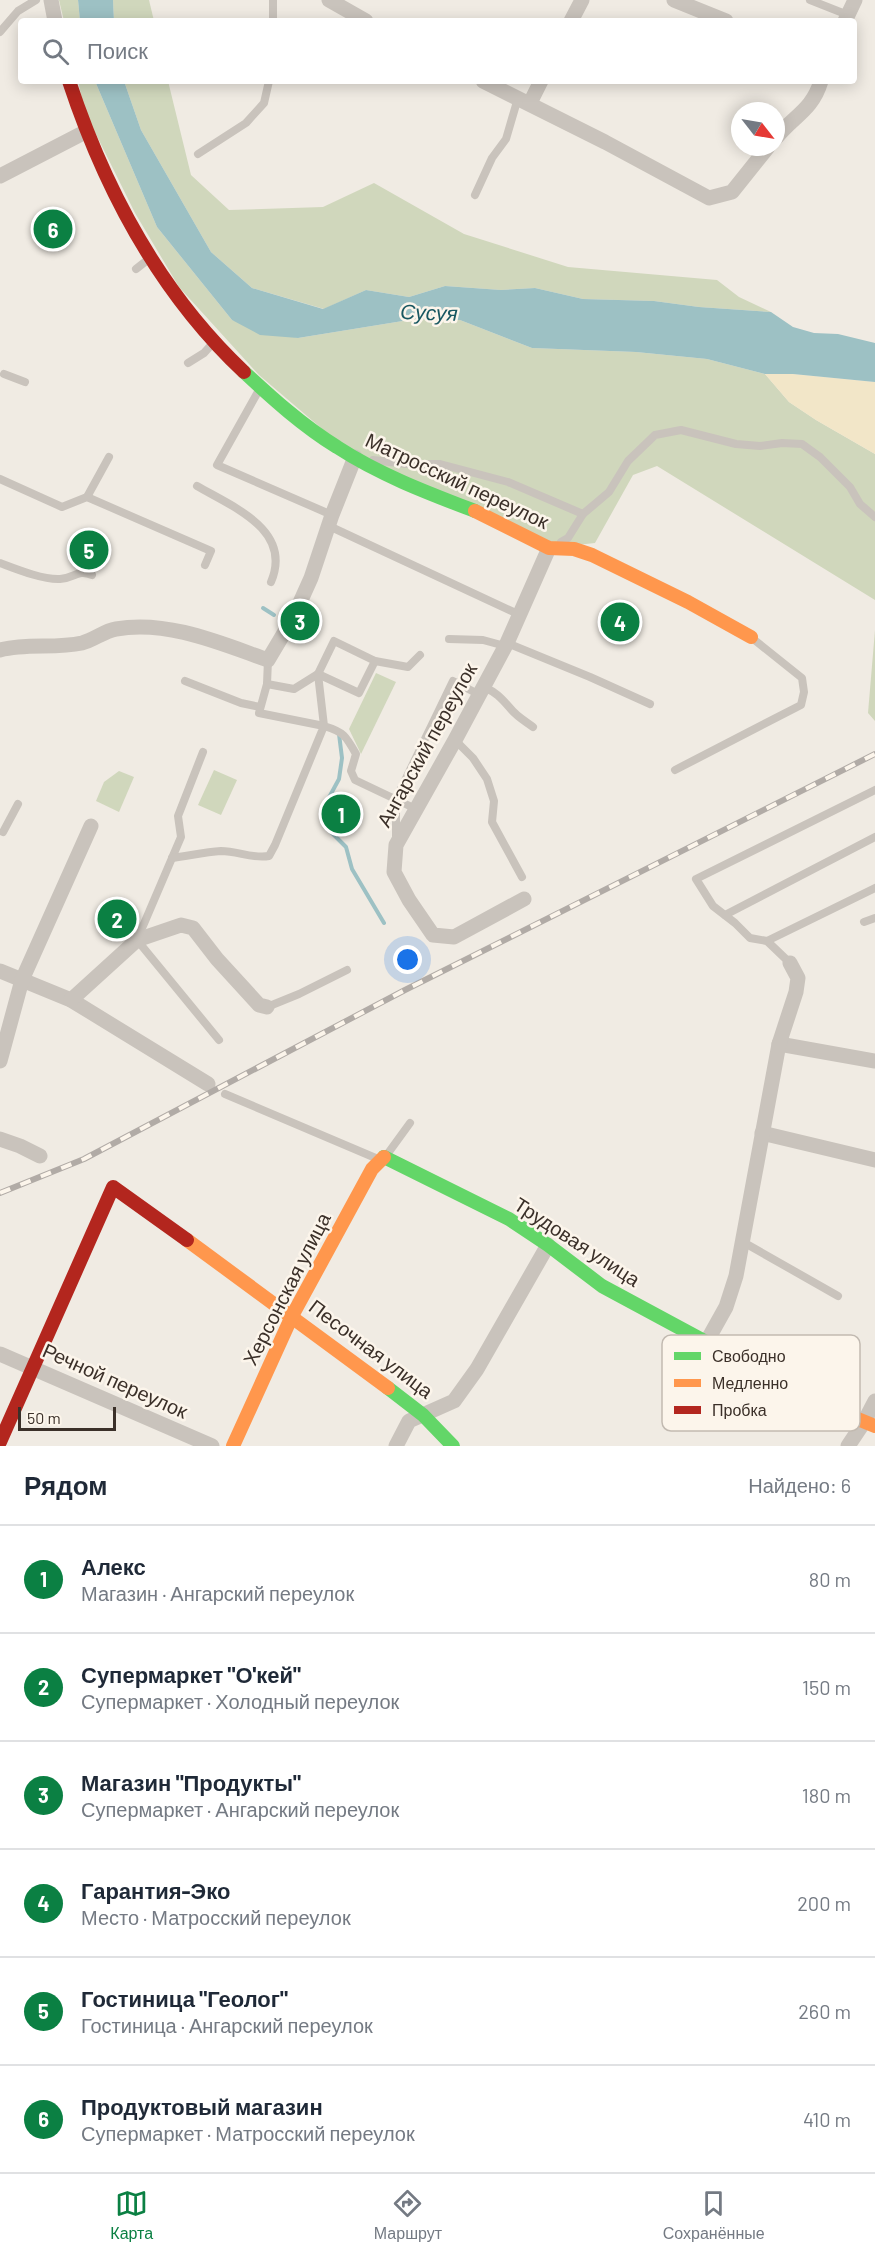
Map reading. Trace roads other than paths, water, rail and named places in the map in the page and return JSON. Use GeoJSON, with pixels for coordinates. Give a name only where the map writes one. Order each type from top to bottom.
{"type":"FeatureCollection","features":[{"type":"Feature","properties":{"kind":"street"},"geometry":{"type":"LineString","coordinates":[[51,0],[54,18]]}},
{"type":"Feature","properties":{"kind":"street"},"geometry":{"type":"LineString","coordinates":[[329,0],[361,18]]}},
{"type":"Feature","properties":{"kind":"street"},"geometry":{"type":"LineString","coordinates":[[573,18],[582,0]]}},
{"type":"Feature","properties":{"kind":"street"},"geometry":{"type":"LineString","coordinates":[[674,0],[719,18]]}},
{"type":"Feature","properties":{"kind":"street"},"geometry":{"type":"LineString","coordinates":[[846,18],[855,0]]}},
{"type":"Feature","properties":{"kind":"street","name":"Матросский переулок"},"geometry":{"type":"LineString","coordinates":[[70,84],[85,132],[107,182],[132,228],[174,293],[213,343],[260,390],[318,435],[355,458],[422,491],[482,514],[549,548],[579,550],[683,599],[751,637]]}},
{"type":"Feature","properties":{"kind":"street"},"geometry":{"type":"LineString","coordinates":[[489,84],[710,198],[732,192],[761,156]]}},
{"type":"Feature","properties":{"kind":"street"},"geometry":{"type":"LineString","coordinates":[[524,101],[538,84]]}},
{"type":"Feature","properties":{"kind":"street"},"geometry":{"type":"LineString","coordinates":[[785,130],[808,108],[820,84]]}},
{"type":"Feature","properties":{"kind":"street"},"geometry":{"type":"LineString","coordinates":[[0,176],[85,132]]}},
{"type":"Feature","properties":{"kind":"street"},"geometry":{"type":"LineString","coordinates":[[0,650],[16,646],[82,643],[115,629],[150,627],[202,637],[268,660],[299,606],[355,458]]}},
{"type":"Feature","properties":{"kind":"street","name":"Ангарский переулок"},"geometry":{"type":"LineString","coordinates":[[524,899],[454,937],[434,935],[409,900],[394,872],[396,845],[482,691],[520,615],[549,548]]}},
{"type":"Feature","properties":{"kind":"street"},"geometry":{"type":"LineString","coordinates":[[0,1061],[22,980],[91,826]]}},
{"type":"Feature","properties":{"kind":"street"},"geometry":{"type":"LineString","coordinates":[[71,1000],[137,940],[181,925],[193,928],[217,959],[259,1005],[267,1007]]}},
{"type":"Feature","properties":{"kind":"street"},"geometry":{"type":"LineString","coordinates":[[710,1335],[726,1307],[736,1276],[779,1044],[796,992],[798,978],[790,963]]}},
{"type":"Feature","properties":{"kind":"street"},"geometry":{"type":"LineString","coordinates":[[0,971],[71,1000],[208,1084]]}},
{"type":"Feature","properties":{"kind":"street"},"geometry":{"type":"LineString","coordinates":[[779,1044],[875,1061]]}},
{"type":"Feature","properties":{"kind":"street"},"geometry":{"type":"LineString","coordinates":[[762,1133],[875,1160]]}},
{"type":"Feature","properties":{"kind":"street"},"geometry":{"type":"LineString","coordinates":[[0,1139],[21,1146],[39,1156]]}},
{"type":"Feature","properties":{"kind":"street","name":"Трудовая улица"},"geometry":{"type":"LineString","coordinates":[[382,1158],[508,1219],[548,1245],[602,1286],[696,1335]]}},
{"type":"Feature","properties":{"kind":"street","name":"Херсонская улица"},"geometry":{"type":"LineString","coordinates":[[233,1446],[291,1316],[372,1169],[382,1158]]}},
{"type":"Feature","properties":{"kind":"street","name":"Песочная улица"},"geometry":{"type":"LineString","coordinates":[[32,1367],[113,1187],[423,1415],[453,1446]]}},
{"type":"Feature","properties":{"kind":"street"},"geometry":{"type":"LineString","coordinates":[[396,1446],[409,1421],[454,1401],[477,1369],[548,1245]]}},
{"type":"Feature","properties":{"kind":"street","name":"Речной переулок"},"geometry":{"type":"LineString","coordinates":[[0,1354],[212,1446]]}},
{"type":"Feature","properties":{"kind":"street"},"geometry":{"type":"LineString","coordinates":[[0,1442],[32,1367]]}},
{"type":"Feature","properties":{"kind":"street"},"geometry":{"type":"LineString","coordinates":[[848,1446],[870,1424],[875,1401]]}},
{"type":"Feature","properties":{"kind":"lane"},"geometry":{"type":"LineString","coordinates":[[0,32],[18,11],[36,0]]}},
{"type":"Feature","properties":{"kind":"lane"},"geometry":{"type":"LineString","coordinates":[[273,0],[273,18]]}},
{"type":"Feature","properties":{"kind":"lane"},"geometry":{"type":"LineString","coordinates":[[810,0],[846,18]]}},
{"type":"Feature","properties":{"kind":"lane"},"geometry":{"type":"LineString","coordinates":[[198,154],[246,123],[264,103],[268,84]]}},
{"type":"Feature","properties":{"kind":"lane"},"geometry":{"type":"LineString","coordinates":[[475,195],[492,158],[506,139],[524,101]]}},
{"type":"Feature","properties":{"kind":"lane"},"geometry":{"type":"LineString","coordinates":[[136,269],[151,257]]}},
{"type":"Feature","properties":{"kind":"lane"},"geometry":{"type":"LineString","coordinates":[[188,363],[204,353],[213,343]]}},
{"type":"Feature","properties":{"kind":"lane"},"geometry":{"type":"LineString","coordinates":[[4,374],[25,382]]}},
{"type":"Feature","properties":{"kind":"lane"},"geometry":{"type":"LineString","coordinates":[[260,390],[217,465],[520,615]]}},
{"type":"Feature","properties":{"kind":"lane"},"geometry":{"type":"LineString","coordinates":[[549,548],[568,538],[583,514],[609,492],[628,461],[655,435],[681,430],[736,444],[760,446],[782,443],[802,444],[820,457],[850,487],[860,504],[875,517]]}},
{"type":"Feature","properties":{"kind":"lane"},"geometry":{"type":"LineString","coordinates":[[0,479],[62,507],[87,497],[108,457]]}},
{"type":"Feature","properties":{"kind":"lane"},"geometry":{"type":"LineString","coordinates":[[355,458],[406,464],[440,464],[508,482],[583,514]]}},
{"type":"Feature","properties":{"kind":"lane"},"geometry":{"type":"LineString","coordinates":[[197,486],[252,518],[267,533],[275,547],[277,558],[277,568],[271,582]]}},
{"type":"Feature","properties":{"kind":"lane"},"geometry":{"type":"LineString","coordinates":[[87,497],[211,551],[205,565]]}},
{"type":"Feature","properties":{"kind":"lane"},"geometry":{"type":"LineString","coordinates":[[0,563],[26,572],[59,579],[83,572],[92,575]]}},
{"type":"Feature","properties":{"kind":"lane"},"geometry":{"type":"LineString","coordinates":[[675,770],[801,705],[804,692],[802,678],[751,637]]}},
{"type":"Feature","properties":{"kind":"lane"},"geometry":{"type":"LineString","coordinates":[[449,639],[483,640],[506,644],[590,677],[650,704]]}},
{"type":"Feature","properties":{"kind":"lane"},"geometry":{"type":"LineString","coordinates":[[267,684],[294,689],[318,674],[334,641],[375,661],[408,667],[420,655]]}},
{"type":"Feature","properties":{"kind":"lane"},"geometry":{"type":"LineString","coordinates":[[268,660],[267,684],[259,713],[339,731],[347,737],[356,754],[351,771],[355,780],[416,809]]}},
{"type":"Feature","properties":{"kind":"lane"},"geometry":{"type":"LineString","coordinates":[[318,674],[359,693],[375,661]]}},
{"type":"Feature","properties":{"kind":"lane"},"geometry":{"type":"LineString","coordinates":[[172,858],[222,851],[256,858],[269,856],[324,726],[318,674]]}},
{"type":"Feature","properties":{"kind":"lane"},"geometry":{"type":"LineString","coordinates":[[185,681],[241,703],[260,707]]}},
{"type":"Feature","properties":{"kind":"lane"},"geometry":{"type":"LineString","coordinates":[[396,845],[396,799],[453,681],[482,691],[496,692],[510,709],[533,727]]}},
{"type":"Feature","properties":{"kind":"lane"},"geometry":{"type":"LineString","coordinates":[[455,740],[473,758],[487,779],[494,801],[492,822],[522,877]]}},
{"type":"Feature","properties":{"kind":"lane"},"geometry":{"type":"LineString","coordinates":[[203,752],[178,816],[181,837],[137,940],[219,1040]]}},
{"type":"Feature","properties":{"kind":"lane"},"geometry":{"type":"LineString","coordinates":[[790,963],[767,941],[750,938],[713,906],[696,879],[875,790]]}},
{"type":"Feature","properties":{"kind":"lane"},"geometry":{"type":"LineString","coordinates":[[5,833],[18,804]]}},
{"type":"Feature","properties":{"kind":"lane"},"geometry":{"type":"LineString","coordinates":[[724,915],[875,837]]}},
{"type":"Feature","properties":{"kind":"lane"},"geometry":{"type":"LineString","coordinates":[[767,941],[875,888]]}},
{"type":"Feature","properties":{"kind":"lane"},"geometry":{"type":"LineString","coordinates":[[864,922],[875,918]]}},
{"type":"Feature","properties":{"kind":"lane"},"geometry":{"type":"LineString","coordinates":[[267,1007],[346,970]]}},
{"type":"Feature","properties":{"kind":"lane"},"geometry":{"type":"LineString","coordinates":[[225,1094],[382,1158],[410,1124]]}},
{"type":"Feature","properties":{"kind":"lane"},"geometry":{"type":"LineString","coordinates":[[743,1242],[838,1296]]}},
{"type":"Feature","properties":{"kind":"water"},"geometry":{"type":"Polygon","coordinates":[[[78,0],[113,0],[114,18],[80,18],[78,0]]]}},
{"type":"Feature","properties":{"kind":"water","name":"Сусуя"},"geometry":{"type":"Polygon","coordinates":[[[96,84],[125,84],[141,130],[211,252],[252,288],[323,309],[366,290],[409,297],[445,286],[501,290],[535,288],[583,299],[654,301],[771,312],[793,327],[814,333],[838,334],[875,343],[875,382],[793,374],[765,374],[707,359],[636,352],[532,348],[460,320],[415,319],[298,338],[260,335],[232,320],[157,227],[96,84]]]}},
{"type":"Feature","properties":{"kind":"waterway"},"geometry":{"type":"LineString","coordinates":[[263,608],[274,615]]}},
{"type":"Feature","properties":{"kind":"waterway"},"geometry":{"type":"LineString","coordinates":[[339,734],[342,758],[339,779],[326,803],[330,831],[346,847],[352,869],[384,923]]}},
{"type":"Feature","properties":{"kind":"railway"},"geometry":{"type":"LineString","coordinates":[[0,1193],[84,1159],[405,990],[875,754]]}},
{"type":"Feature","properties":{"kind":"place","name":"Продуктовый магазин"},"geometry":{"type":"Point","coordinates":[53,229]}},
{"type":"Feature","properties":{"kind":"place","name":"Гостиница \"Геолог\""},"geometry":{"type":"Point","coordinates":[89,550]}},
{"type":"Feature","properties":{"kind":"place","name":"Магазин \"Продукты\""},"geometry":{"type":"Point","coordinates":[300,621]}},
{"type":"Feature","properties":{"kind":"place","name":"Гарантия-Эко"},"geometry":{"type":"Point","coordinates":[620,622]}},
{"type":"Feature","properties":{"kind":"place","name":"Алекс"},"geometry":{"type":"Point","coordinates":[341,814]}},
{"type":"Feature","properties":{"kind":"place","name":"Супермаркет \"О'кей\""},"geometry":{"type":"Point","coordinates":[117,919]}}]}
